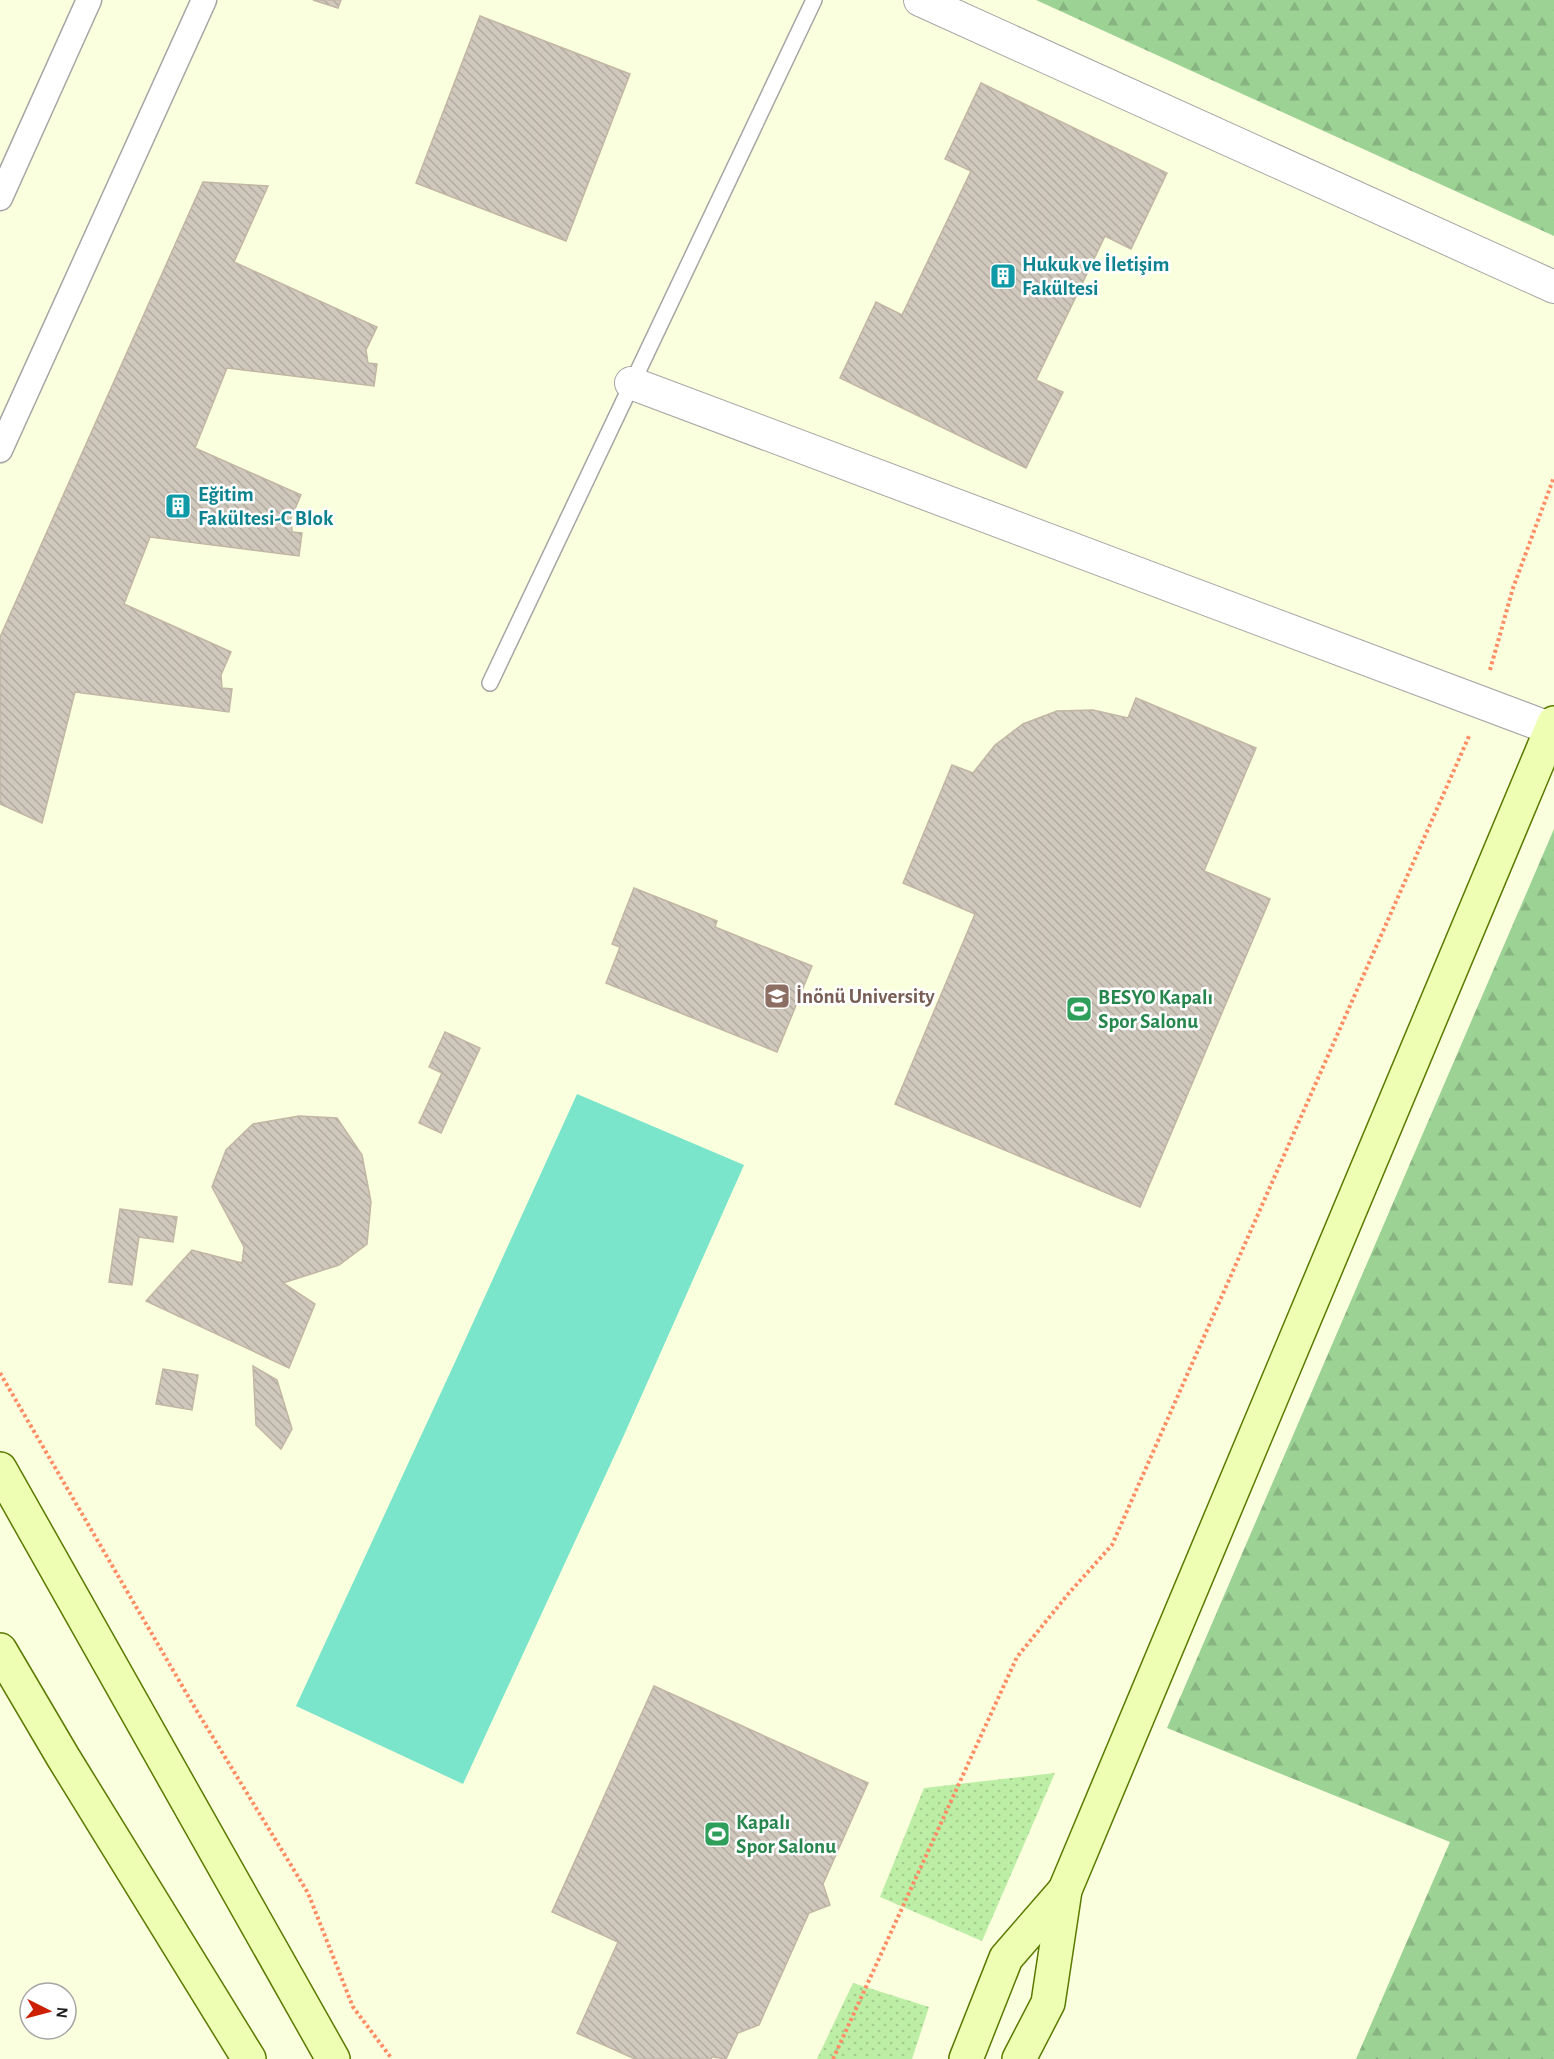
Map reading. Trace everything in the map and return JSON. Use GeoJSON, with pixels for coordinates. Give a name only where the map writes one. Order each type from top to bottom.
{"type":"FeatureCollection","features":[{"type":"Feature","properties":{"kind":"main road"},"geometry":{"type":"LineString","coordinates":[[1019,2059],[1048,2003],[1065,1890],[1553,726]]}},
{"type":"Feature","properties":{"kind":"main road"},"geometry":{"type":"LineString","coordinates":[[0,1469],[333,2059]]}},
{"type":"Feature","properties":{"kind":"main road"},"geometry":{"type":"LineString","coordinates":[[0,1650],[63,1757],[249,2059]]}},
{"type":"Feature","properties":{"kind":"main road"},"geometry":{"type":"LineString","coordinates":[[966,2059],[1006,1958],[1065,1890]]}},
{"type":"Feature","properties":{"kind":"street"},"geometry":{"type":"LineString","coordinates":[[0,198],[89,0]]}},
{"type":"Feature","properties":{"kind":"street"},"geometry":{"type":"LineString","coordinates":[[0,450],[204,0]]}},
{"type":"Feature","properties":{"kind":"street"},"geometry":{"type":"LineString","coordinates":[[920,0],[1554,287]]}},
{"type":"Feature","properties":{"kind":"street"},"geometry":{"type":"LineString","coordinates":[[631,383],[1480,702],[1553,726]]}},
{"type":"Feature","properties":{"kind":"lane"},"geometry":{"type":"LineString","coordinates":[[490,683],[814,0]]}},
{"type":"Feature","properties":{"kind":"path"},"geometry":{"type":"LineString","coordinates":[[833,2059],[1017,1657],[1112,1545],[1468,738],[1514,588],[1554,477]]}},
{"type":"Feature","properties":{"kind":"path"},"geometry":{"type":"LineString","coordinates":[[0,1373],[195,1708],[308,1893],[353,2007],[392,2059]]}},
{"type":"Feature","properties":{"kind":"shaded area","name":"İnönü University"},"geometry":{"type":"Polygon","coordinates":[[[0,0],[1554,0],[1554,2059],[0,2059],[0,0]]]}},
{"type":"Feature","properties":{"kind":"green space"},"geometry":{"type":"Polygon","coordinates":[[[1036,0],[1554,0],[1554,236],[1036,0]]]}},
{"type":"Feature","properties":{"kind":"green space"},"geometry":{"type":"Polygon","coordinates":[[[1554,829],[1554,2059],[1356,2059],[1450,1842],[1167,1728],[1554,829]]]}},
{"type":"Feature","properties":{"kind":"green space"},"geometry":{"type":"Polygon","coordinates":[[[577,1094],[744,1165],[624,1435],[463,1784],[296,1706],[577,1094]]]}},
{"type":"Feature","properties":{"kind":"green space"},"geometry":{"type":"Polygon","coordinates":[[[1055,1773],[982,1941],[880,1897],[924,1788],[1055,1773]]]}},
{"type":"Feature","properties":{"kind":"green space"},"geometry":{"type":"Polygon","coordinates":[[[853,1983],[929,2007],[912,2059],[817,2059],[853,1983]]]}},
{"type":"Feature","properties":{"kind":"building"},"geometry":{"type":"Polygon","coordinates":[[[313,0],[341,0],[338,8],[313,0]]]}},
{"type":"Feature","properties":{"kind":"building"},"geometry":{"type":"Polygon","coordinates":[[[480,16],[630,74],[566,241],[416,183],[480,16]]]}},
{"type":"Feature","properties":{"kind":"building","name":"Hukuk ve İletişim Fakültesi"},"geometry":{"type":"Polygon","coordinates":[[[981,83],[1167,173],[1131,249],[1105,236],[1036,380],[1063,392],[1026,468],[840,378],[876,302],[902,315],[971,171],[945,159],[981,83]]]}},
{"type":"Feature","properties":{"kind":"building","name":"Eğitim Fakültesi-C Blok"},"geometry":{"type":"Polygon","coordinates":[[[203,182],[268,186],[234,262],[377,327],[366,350],[368,363],[377,364],[374,386],[227,368],[195,448],[301,495],[291,518],[292,532],[302,533],[299,556],[150,537],[124,604],[231,652],[221,675],[222,688],[232,689],[229,712],[75,692],[42,823],[0,804],[0,637],[203,182]]]}},
{"type":"Feature","properties":{"kind":"building","name":"BESYO Kapalı Spor Salonu"},"geometry":{"type":"Polygon","coordinates":[[[1136,698],[1256,748],[1204,871],[1270,899],[1140,1207],[895,1104],[975,914],[903,883],[952,765],[973,773],[995,745],[1023,724],[1057,711],[1093,710],[1128,718],[1136,698]]]}},
{"type":"Feature","properties":{"kind":"building"},"geometry":{"type":"Polygon","coordinates":[[[634,888],[717,921],[715,927],[812,966],[777,1052],[606,983],[620,947],[612,944],[634,888]]]}},
{"type":"Feature","properties":{"kind":"building"},"geometry":{"type":"Polygon","coordinates":[[[445,1032],[480,1048],[441,1133],[419,1123],[442,1073],[429,1067],[445,1032]]]}},
{"type":"Feature","properties":{"kind":"building"},"geometry":{"type":"Polygon","coordinates":[[[299,1116],[337,1118],[362,1155],[371,1202],[367,1244],[339,1265],[283,1283],[315,1304],[289,1368],[146,1301],[192,1250],[242,1263],[244,1247],[212,1187],[226,1150],[253,1124],[299,1116]]]}},
{"type":"Feature","properties":{"kind":"building"},"geometry":{"type":"Polygon","coordinates":[[[120,1209],[177,1217],[173,1242],[139,1237],[132,1285],[109,1282],[120,1209]]]}},
{"type":"Feature","properties":{"kind":"building"},"geometry":{"type":"Polygon","coordinates":[[[253,1366],[277,1380],[292,1429],[281,1449],[256,1425],[253,1366]]]}},
{"type":"Feature","properties":{"kind":"building"},"geometry":{"type":"Polygon","coordinates":[[[163,1369],[198,1375],[192,1410],[156,1404],[163,1369]]]}},
{"type":"Feature","properties":{"kind":"building","name":"Kapalı Spor Salonu"},"geometry":{"type":"Polygon","coordinates":[[[654,1686],[868,1783],[823,1884],[830,1905],[809,1913],[759,2025],[738,2033],[726,2059],[712,2057],[711,2059],[635,2059],[577,2033],[618,1942],[552,1912],[654,1686]]]}},
{"type":"Feature","properties":{"kind":"place","name":"Hukuk ve İletişim Fakültesi"},"geometry":{"type":"Point","coordinates":[1003,276]}},
{"type":"Feature","properties":{"kind":"place","name":"Eğitim Fakültesi-C Blok"},"geometry":{"type":"Point","coordinates":[178,506]}},
{"type":"Feature","properties":{"kind":"place","name":"İnönü University"},"geometry":{"type":"Point","coordinates":[777,996]}},
{"type":"Feature","properties":{"kind":"place","name":"BESYO Kapalı Spor Salonu"},"geometry":{"type":"Point","coordinates":[1079,1009]}},
{"type":"Feature","properties":{"kind":"place","name":"Kapalı Spor Salonu"},"geometry":{"type":"Point","coordinates":[717,1834]}}]}
